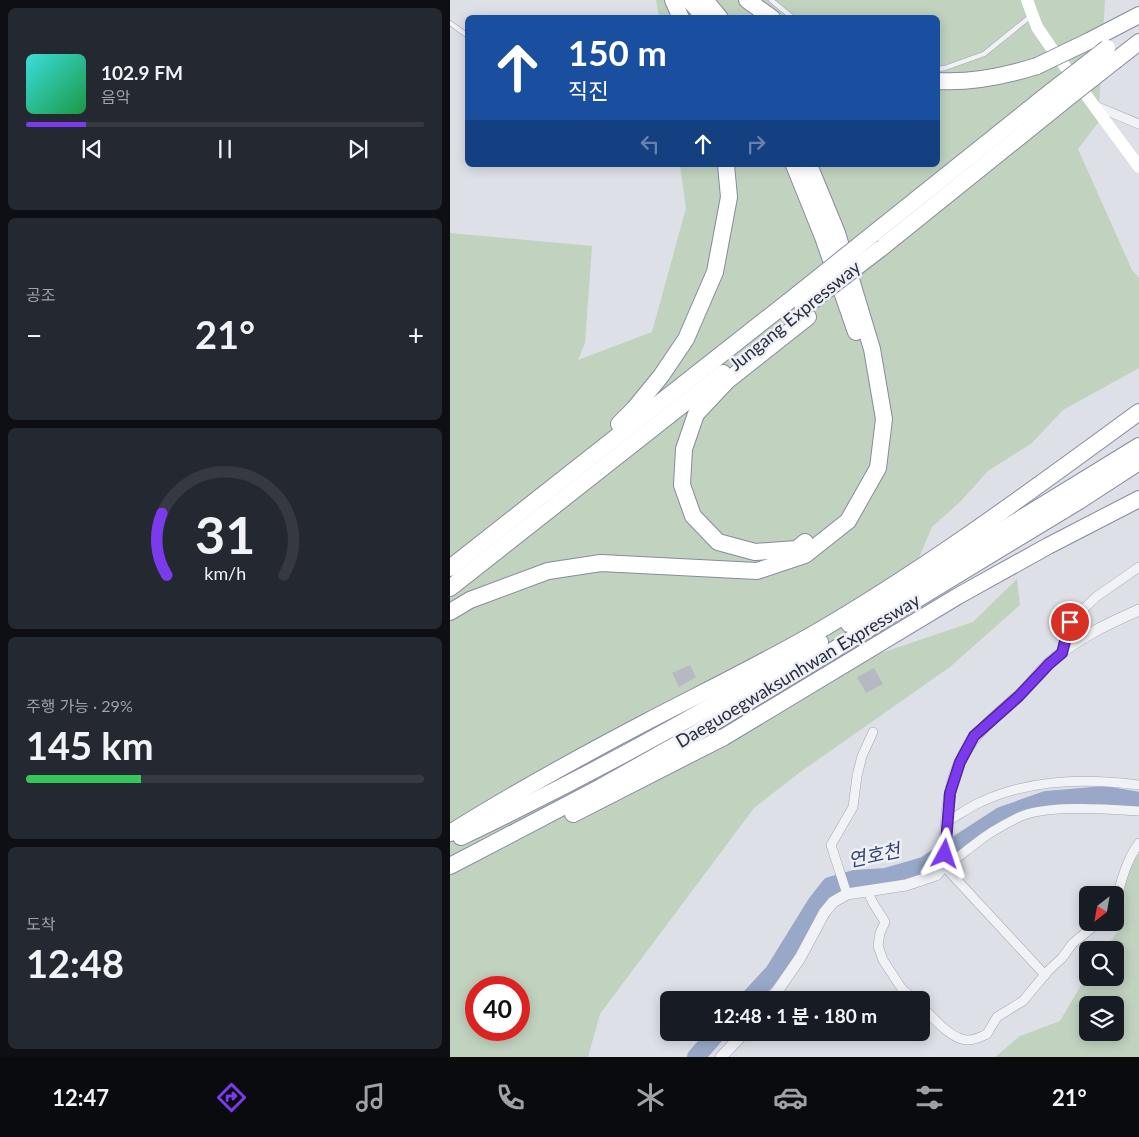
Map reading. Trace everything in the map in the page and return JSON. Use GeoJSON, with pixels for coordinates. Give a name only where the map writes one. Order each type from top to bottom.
{"type":"FeatureCollection","features":[{"type":"Feature","properties":{"kind":"highway"},"geometry":{"type":"LineString","coordinates":[[673,0],[680,15]]}},
{"type":"Feature","properties":{"kind":"highway"},"geometry":{"type":"LineString","coordinates":[[689,0],[702,15]]}},
{"type":"Feature","properties":{"kind":"highway"},"geometry":{"type":"LineString","coordinates":[[705,0],[718,15]]}},
{"type":"Feature","properties":{"kind":"highway"},"geometry":{"type":"LineString","coordinates":[[747,0],[768,15]]}},
{"type":"Feature","properties":{"kind":"highway"},"geometry":{"type":"LineString","coordinates":[[940,81],[959,82],[1008,75],[1037,66],[1139,15]]}},
{"type":"Feature","properties":{"kind":"highway","name":"Jungang Expressway"},"geometry":{"type":"LineString","coordinates":[[450,568],[537,500],[803,306],[879,247],[1058,100],[1111,54],[1139,22]]}},
{"type":"Feature","properties":{"kind":"highway","name":"Jungang Expressway"},"geometry":{"type":"LineString","coordinates":[[1111,54],[1139,42]]}},
{"type":"Feature","properties":{"kind":"highway"},"geometry":{"type":"LineString","coordinates":[[537,500],[634,409],[661,376],[686,339],[715,272],[728,197],[726,167]]}},
{"type":"Feature","properties":{"kind":"highway"},"geometry":{"type":"LineString","coordinates":[[795,167],[823,236],[863,355],[873,423],[867,464],[840,516],[797,548],[755,552],[718,542],[693,516],[682,485],[684,449],[696,414],[803,306]]}},
{"type":"Feature","properties":{"kind":"highway"},"geometry":{"type":"LineString","coordinates":[[450,612],[470,600],[548,571],[601,563],[758,571],[805,555],[848,521],[878,468],[884,419],[872,349],[836,233],[810,167]]}},
{"type":"Feature","properties":{"kind":"highway","name":"Jungang Expressway"},"geometry":{"type":"LineString","coordinates":[[450,588],[720,376],[803,306]]}},
{"type":"Feature","properties":{"kind":"highway"},"geometry":{"type":"LineString","coordinates":[[450,833],[566,765],[727,682],[811,635],[894,584],[1005,510],[1139,412]]}},
{"type":"Feature","properties":{"kind":"highway","name":"Daeguoegwaksunhwan Expressway"},"geometry":{"type":"LineString","coordinates":[[450,842],[663,734],[812,647],[1139,446]]}},
{"type":"Feature","properties":{"kind":"highway","name":"Daeguoegwaksunhwan Expressway"},"geometry":{"type":"LineString","coordinates":[[450,866],[584,796],[690,737],[1079,501],[1139,462]]}},
{"type":"Feature","properties":{"kind":"highway"},"geometry":{"type":"LineString","coordinates":[[450,874],[631,786],[724,737],[958,596],[1048,546],[1139,499]]}},
{"type":"Feature","properties":{"kind":"main road"},"geometry":{"type":"LineString","coordinates":[[1027,0],[1037,26],[1050,46],[1137,161]]}},
{"type":"Feature","properties":{"kind":"street"},"geometry":{"type":"LineString","coordinates":[[1093,105],[1139,124]]}},
{"type":"Feature","properties":{"kind":"street"},"geometry":{"type":"LineString","coordinates":[[1062,653],[1070,622],[1096,597],[1139,567]]}},
{"type":"Feature","properties":{"kind":"street"},"geometry":{"type":"LineString","coordinates":[[1045,975],[944,866],[950,793],[960,762],[974,736],[1019,696],[1049,664],[1073,644],[1102,626],[1139,610]]}},
{"type":"Feature","properties":{"kind":"street"},"geometry":{"type":"LineString","coordinates":[[846,891],[831,845],[853,807],[862,756],[873,732]]}},
{"type":"Feature","properties":{"kind":"street"},"geometry":{"type":"LineString","coordinates":[[948,821],[981,802],[1003,793],[1026,788],[1067,781],[1139,784]]}},
{"type":"Feature","properties":{"kind":"street"},"geometry":{"type":"LineString","coordinates":[[777,991],[800,958],[824,913],[846,891],[868,891],[906,885],[936,875],[944,866],[954,861],[995,830],[1018,817],[1032,812],[1073,810],[1139,811]]}},
{"type":"Feature","properties":{"kind":"street"},"geometry":{"type":"LineString","coordinates":[[1120,886],[1134,850],[1139,843]]}},
{"type":"Feature","properties":{"kind":"street"},"geometry":{"type":"LineString","coordinates":[[868,891],[871,901],[885,922],[880,932],[878,946],[883,960],[904,991]]}},
{"type":"Feature","properties":{"kind":"street"},"geometry":{"type":"LineString","coordinates":[[930,1015],[941,1026],[956,1036],[967,1040],[987,1034],[997,1017],[1023,1001],[1062,958],[1073,942],[1087,931]]}},
{"type":"Feature","properties":{"kind":"street"},"geometry":{"type":"LineString","coordinates":[[721,1057],[736,1041]]}},
{"type":"Feature","properties":{"kind":"lane"},"geometry":{"type":"LineString","coordinates":[[771,0],[789,15]]}},
{"type":"Feature","properties":{"kind":"lane"},"geometry":{"type":"LineString","coordinates":[[940,68],[945,68],[984,54],[1032,15]]}},
{"type":"Feature","properties":{"kind":"lane"},"geometry":{"type":"LineString","coordinates":[[450,23],[465,34]]}},
{"type":"Feature","properties":{"kind":"green space"},"geometry":{"type":"Polygon","coordinates":[[[656,0],[1105,0],[1098,123],[1078,149],[1132,270],[1139,278],[1139,368],[1063,410],[1032,443],[988,471],[960,502],[932,527],[878,654],[973,622],[1017,579],[1020,605],[950,667],[799,773],[754,808],[600,1014],[588,1057],[450,1057],[450,233],[592,246],[585,343],[578,360],[652,332],[686,208],[680,167],[940,167],[940,15],[659,15],[656,0]]]}},
{"type":"Feature","properties":{"kind":"green space"},"geometry":{"type":"Polygon","coordinates":[[[1139,854],[1139,1057],[995,1057],[1020,1036],[1060,1021],[1081,986],[1124,986],[1124,941],[1111,941],[1118,931],[1124,931],[1124,890],[1131,860],[1139,854]]]}},
{"type":"Feature","properties":{"kind":"building"},"geometry":{"type":"Polygon","coordinates":[[[690,665],[696,677],[679,687],[672,673],[690,665]]]}},
{"type":"Feature","properties":{"kind":"building"},"geometry":{"type":"Polygon","coordinates":[[[874,668],[883,684],[866,693],[857,677],[874,668]]]}},
{"type":"Feature","properties":{"kind":"waterway","name":"연호천"},"geometry":{"type":"LineString","coordinates":[[756,991],[774,972],[816,904],[830,886],[855,879],[886,877],[924,866],[1001,816],[1046,800],[1105,795],[1139,801]]}},
{"type":"Feature","properties":{"kind":"waterway","name":"연호천"},"geometry":{"type":"LineString","coordinates":[[696,1057],[710,1041]]}},
{"type":"Feature","properties":{"kind":"route"},"geometry":{"type":"LineString","coordinates":[[945,854],[950,793],[960,762],[974,736],[1019,696],[1062,653],[1070,622]]}}]}
